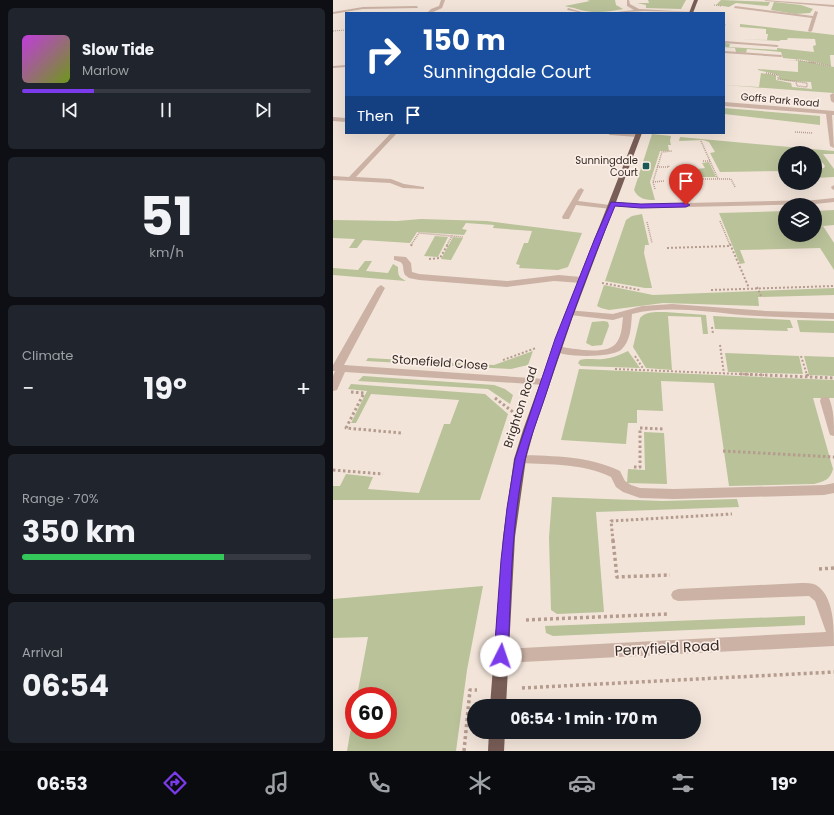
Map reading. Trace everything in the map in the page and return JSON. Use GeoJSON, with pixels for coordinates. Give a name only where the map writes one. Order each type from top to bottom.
{"type":"FeatureCollection","features":[{"type":"Feature","properties":{"kind":"main road"},"geometry":{"type":"LineString","coordinates":[[691,12],[696,0]]}},
{"type":"Feature","properties":{"kind":"main road","name":"Brighton Road"},"geometry":{"type":"LineString","coordinates":[[498,699],[507,560],[520,459],[556,349],[571,312],[581,280],[612,206],[639,134]]}},
{"type":"Feature","properties":{"kind":"main road"},"geometry":{"type":"LineString","coordinates":[[496,751],[497,739]]}},
{"type":"Feature","properties":{"kind":"street"},"geometry":{"type":"LineString","coordinates":[[430,12],[441,7],[443,0]]}},
{"type":"Feature","properties":{"kind":"street"},"geometry":{"type":"LineString","coordinates":[[766,0],[834,6]]}},
{"type":"Feature","properties":{"kind":"street"},"geometry":{"type":"LineString","coordinates":[[628,1],[629,5],[637,10]]}},
{"type":"Feature","properties":{"kind":"street"},"geometry":{"type":"LineString","coordinates":[[810,31],[819,4]]}},
{"type":"Feature","properties":{"kind":"street"},"geometry":{"type":"LineString","coordinates":[[333,13],[359,8],[417,7]]}},
{"type":"Feature","properties":{"kind":"street"},"geometry":{"type":"LineString","coordinates":[[735,7],[814,17]]}},
{"type":"Feature","properties":{"kind":"street"},"geometry":{"type":"LineString","coordinates":[[568,9],[578,12]]}},
{"type":"Feature","properties":{"kind":"street"},"geometry":{"type":"LineString","coordinates":[[620,12],[637,10],[673,12]]}},
{"type":"Feature","properties":{"kind":"street"},"geometry":{"type":"LineString","coordinates":[[725,42],[777,46]]}},
{"type":"Feature","properties":{"kind":"street"},"geometry":{"type":"LineString","coordinates":[[725,52],[781,56]]}},
{"type":"Feature","properties":{"kind":"street"},"geometry":{"type":"LineString","coordinates":[[333,68],[345,66]]}},
{"type":"Feature","properties":{"kind":"street"},"geometry":{"type":"LineString","coordinates":[[833,95],[834,101]]}},
{"type":"Feature","properties":{"kind":"street","name":"Goffs Park Road"},"geometry":{"type":"LineString","coordinates":[[725,104],[832,113]]}},
{"type":"Feature","properties":{"kind":"street"},"geometry":{"type":"LineString","coordinates":[[832,113],[833,146]]}},
{"type":"Feature","properties":{"kind":"street"},"geometry":{"type":"LineString","coordinates":[[333,119],[345,120]]}},
{"type":"Feature","properties":{"kind":"street"},"geometry":{"type":"LineString","coordinates":[[351,179],[393,134]]}},
{"type":"Feature","properties":{"kind":"street"},"geometry":{"type":"LineString","coordinates":[[333,178],[391,181],[403,186],[422,188]]}},
{"type":"Feature","properties":{"kind":"street"},"geometry":{"type":"LineString","coordinates":[[566,217],[581,190]]}},
{"type":"Feature","properties":{"kind":"street"},"geometry":{"type":"LineString","coordinates":[[574,203],[612,206],[659,206],[815,202],[834,200]]}},
{"type":"Feature","properties":{"kind":"street"},"geometry":{"type":"LineString","coordinates":[[400,258],[407,263],[408,273],[419,278],[507,284],[516,284],[546,278],[568,278],[581,280]]}},
{"type":"Feature","properties":{"kind":"street"},"geometry":{"type":"LineString","coordinates":[[333,387],[337,368],[381,288]]}},
{"type":"Feature","properties":{"kind":"street"},"geometry":{"type":"LineString","coordinates":[[571,312],[613,317],[642,309],[672,307],[834,316]]}},
{"type":"Feature","properties":{"kind":"street"},"geometry":{"type":"LineString","coordinates":[[556,349],[601,354],[616,348],[621,345],[624,337],[628,314]]}},
{"type":"Feature","properties":{"kind":"street","name":"Stonefield Close"},"geometry":{"type":"LineString","coordinates":[[337,368],[545,382]]}},
{"type":"Feature","properties":{"kind":"street"},"geometry":{"type":"LineString","coordinates":[[825,400],[834,432]]}},
{"type":"Feature","properties":{"kind":"street"},"geometry":{"type":"LineString","coordinates":[[520,459],[590,464],[604,467],[616,474],[619,484],[627,489],[640,492],[675,494],[824,490],[834,488]]}},
{"type":"Feature","properties":{"kind":"street"},"geometry":{"type":"LineString","coordinates":[[678,595],[801,589],[812,590],[820,597],[834,636]]}},
{"type":"Feature","properties":{"kind":"street","name":"Perryfield Road"},"geometry":{"type":"LineString","coordinates":[[501,656],[834,639]]}},
{"type":"Feature","properties":{"kind":"path"},"geometry":{"type":"LineString","coordinates":[[333,31],[345,30]]}},
{"type":"Feature","properties":{"kind":"path"},"geometry":{"type":"LineString","coordinates":[[791,60],[831,66]]}},
{"type":"Feature","properties":{"kind":"path"},"geometry":{"type":"LineString","coordinates":[[765,72],[778,75],[778,79],[807,83],[807,87],[797,86],[797,82]]}},
{"type":"Feature","properties":{"kind":"path"},"geometry":{"type":"LineString","coordinates":[[701,141],[718,179]]}},
{"type":"Feature","properties":{"kind":"path"},"geometry":{"type":"LineString","coordinates":[[659,206],[653,182],[662,152],[671,151]]}},
{"type":"Feature","properties":{"kind":"path"},"geometry":{"type":"LineString","coordinates":[[703,161],[710,161]]}},
{"type":"Feature","properties":{"kind":"path"},"geometry":{"type":"LineString","coordinates":[[657,167],[669,167],[668,165]]}},
{"type":"Feature","properties":{"kind":"path"},"geometry":{"type":"LineString","coordinates":[[699,180],[731,179],[737,191]]}},
{"type":"Feature","properties":{"kind":"path"},"geometry":{"type":"LineString","coordinates":[[653,182],[664,182],[664,180]]}},
{"type":"Feature","properties":{"kind":"path"},"geometry":{"type":"LineString","coordinates":[[713,205],[729,246],[749,288]]}},
{"type":"Feature","properties":{"kind":"path"},"geometry":{"type":"LineString","coordinates":[[400,258],[419,233],[463,237]]}},
{"type":"Feature","properties":{"kind":"path"},"geometry":{"type":"LineString","coordinates":[[419,278],[430,258],[440,258],[452,236]]}},
{"type":"Feature","properties":{"kind":"path"},"geometry":{"type":"LineString","coordinates":[[667,248],[729,246]]}},
{"type":"Feature","properties":{"kind":"path"},"geometry":{"type":"LineString","coordinates":[[581,280],[646,291]]}},
{"type":"Feature","properties":{"kind":"path"},"geometry":{"type":"LineString","coordinates":[[704,290],[834,286]]}},
{"type":"Feature","properties":{"kind":"path"},"geometry":{"type":"LineString","coordinates":[[719,345],[724,374]]}},
{"type":"Feature","properties":{"kind":"path"},"geometry":{"type":"LineString","coordinates":[[801,356],[808,377]]}},
{"type":"Feature","properties":{"kind":"path"},"geometry":{"type":"LineString","coordinates":[[613,369],[834,378]]}},
{"type":"Feature","properties":{"kind":"path"},"geometry":{"type":"LineString","coordinates":[[348,392],[364,393],[346,428],[401,433]]}},
{"type":"Feature","properties":{"kind":"path"},"geometry":{"type":"LineString","coordinates":[[616,474],[624,467],[640,468],[640,428],[664,429]]}},
{"type":"Feature","properties":{"kind":"path"},"geometry":{"type":"LineString","coordinates":[[723,451],[834,457]]}},
{"type":"Feature","properties":{"kind":"path"},"geometry":{"type":"LineString","coordinates":[[333,470],[383,474]]}},
{"type":"Feature","properties":{"kind":"path"},"geometry":{"type":"LineString","coordinates":[[671,575],[617,578],[611,521],[735,514]]}},
{"type":"Feature","properties":{"kind":"path"},"geometry":{"type":"LineString","coordinates":[[811,569],[834,568]]}},
{"type":"Feature","properties":{"kind":"path"},"geometry":{"type":"LineString","coordinates":[[464,751],[471,690],[499,690],[585,684],[834,672]]}},
{"type":"Feature","properties":{"kind":"green space"},"geometry":{"type":"Polygon","coordinates":[[[587,0],[615,0],[616,5],[623,9],[606,12],[594,12],[583,11],[565,6],[590,1],[587,0]]]}},
{"type":"Feature","properties":{"kind":"green space"},"geometry":{"type":"Polygon","coordinates":[[[648,0],[686,0],[681,9],[646,8],[646,5],[637,3],[649,3],[648,0]]]}},
{"type":"Feature","properties":{"kind":"green space"},"geometry":{"type":"Polygon","coordinates":[[[721,0],[770,2],[768,6],[736,3],[729,7],[716,5],[721,0]]]}},
{"type":"Feature","properties":{"kind":"green space"},"geometry":{"type":"Polygon","coordinates":[[[774,2],[801,5],[813,9],[810,13],[795,14],[771,10],[774,2]]]}},
{"type":"Feature","properties":{"kind":"green space"},"geometry":{"type":"Polygon","coordinates":[[[740,24],[834,35],[834,55],[830,55],[831,66],[804,60],[783,58],[781,52],[747,49],[746,53],[736,52],[735,48],[725,47],[725,43],[730,44],[729,47],[777,50],[777,48],[814,52],[813,46],[816,45],[815,39],[788,38],[787,40],[779,41],[741,39],[767,40],[768,34],[766,34],[766,29],[740,27],[740,24]]]}},
{"type":"Feature","properties":{"kind":"green space"},"geometry":{"type":"Polygon","coordinates":[[[785,60],[803,61],[834,67],[834,93],[725,85],[759,87],[761,73],[776,75],[776,80],[791,83],[792,87],[812,89],[811,82],[787,81],[779,79],[779,75],[758,70],[798,72],[798,61],[785,60]]]}},
{"type":"Feature","properties":{"kind":"green space"},"geometry":{"type":"Polygon","coordinates":[[[725,108],[820,116],[820,125],[725,114],[725,108]]]}},
{"type":"Feature","properties":{"kind":"green space"},"geometry":{"type":"Polygon","coordinates":[[[652,134],[671,136],[671,145],[668,145],[669,151],[660,151],[650,182],[655,200],[648,200],[638,195],[634,190],[652,134]]]}},
{"type":"Feature","properties":{"kind":"green space"},"geometry":{"type":"Polygon","coordinates":[[[680,137],[779,146],[778,171],[720,172],[710,153],[715,152],[709,142],[703,140],[679,141],[680,137]]]}},
{"type":"Feature","properties":{"kind":"green space"},"geometry":{"type":"Polygon","coordinates":[[[822,150],[834,151],[834,154],[823,154],[834,169],[834,177],[822,178],[822,168],[825,166],[823,163],[822,150]]]}},
{"type":"Feature","properties":{"kind":"green space"},"geometry":{"type":"Polygon","coordinates":[[[709,162],[716,177],[700,177],[697,169],[705,168],[702,163],[709,162]]]}},
{"type":"Feature","properties":{"kind":"green space"},"geometry":{"type":"Polygon","coordinates":[[[834,210],[834,225],[823,226],[834,243],[834,270],[820,248],[740,250],[745,263],[740,264],[719,213],[778,211],[778,242],[822,242],[822,211],[834,210]]]}},
{"type":"Feature","properties":{"kind":"green space"},"geometry":{"type":"Polygon","coordinates":[[[642,214],[649,245],[645,245],[644,253],[652,288],[605,281],[626,220],[632,216],[642,214]]]}},
{"type":"Feature","properties":{"kind":"green space"},"geometry":{"type":"Polygon","coordinates":[[[421,219],[487,221],[582,233],[568,267],[558,270],[519,268],[520,265],[516,264],[524,243],[528,243],[532,231],[493,228],[494,225],[466,223],[462,229],[467,230],[464,235],[417,232],[410,243],[363,240],[357,248],[349,248],[355,239],[333,238],[333,220],[397,221],[421,219]]]}},
{"type":"Feature","properties":{"kind":"green space"},"geometry":{"type":"Polygon","coordinates":[[[435,236],[448,237],[438,257],[424,256],[435,236]]]}},
{"type":"Feature","properties":{"kind":"green space"},"geometry":{"type":"Polygon","coordinates":[[[453,237],[463,238],[451,260],[441,259],[453,237]]]}},
{"type":"Feature","properties":{"kind":"green space"},"geometry":{"type":"Polygon","coordinates":[[[365,261],[372,261],[366,271],[388,273],[393,264],[398,267],[398,274],[400,277],[406,281],[333,275],[333,268],[358,270],[365,261]]]}},
{"type":"Feature","properties":{"kind":"green space"},"geometry":{"type":"Polygon","coordinates":[[[604,285],[653,295],[834,288],[834,295],[758,297],[759,306],[663,303],[609,310],[597,306],[604,285]]]}},
{"type":"Feature","properties":{"kind":"green space"},"geometry":{"type":"Polygon","coordinates":[[[665,312],[706,315],[708,334],[703,334],[701,317],[668,316],[672,370],[646,368],[633,347],[640,318],[648,313],[665,312]]]}},
{"type":"Feature","properties":{"kind":"green space"},"geometry":{"type":"Polygon","coordinates":[[[713,316],[790,320],[793,328],[787,328],[788,331],[715,329],[713,316]]]}},
{"type":"Feature","properties":{"kind":"green space"},"geometry":{"type":"Polygon","coordinates":[[[797,320],[834,321],[834,333],[800,332],[797,320]]]}},
{"type":"Feature","properties":{"kind":"green space"},"geometry":{"type":"Polygon","coordinates":[[[592,322],[608,322],[609,326],[602,345],[592,346],[586,343],[592,322]]]}},
{"type":"Feature","properties":{"kind":"green space"},"geometry":{"type":"Polygon","coordinates":[[[533,351],[528,365],[511,369],[366,361],[368,358],[494,365],[533,351]]]}},
{"type":"Feature","properties":{"kind":"green space"},"geometry":{"type":"Polygon","coordinates":[[[628,351],[640,368],[581,366],[578,363],[580,360],[585,359],[606,359],[628,351]]]}},
{"type":"Feature","properties":{"kind":"green space"},"geometry":{"type":"Polygon","coordinates":[[[725,353],[799,356],[803,374],[728,372],[725,353]]]}},
{"type":"Feature","properties":{"kind":"green space"},"geometry":{"type":"Polygon","coordinates":[[[804,356],[834,357],[834,376],[809,375],[804,356]]]}},
{"type":"Feature","properties":{"kind":"green space"},"geometry":{"type":"Polygon","coordinates":[[[579,369],[834,380],[834,398],[813,398],[833,469],[832,473],[827,480],[814,484],[729,486],[714,383],[661,381],[663,411],[637,410],[637,423],[628,423],[626,444],[561,440],[579,369]]]}},
{"type":"Feature","properties":{"kind":"green space"},"geometry":{"type":"Polygon","coordinates":[[[363,376],[494,385],[505,389],[513,395],[510,404],[488,389],[358,381],[363,376]]]}},
{"type":"Feature","properties":{"kind":"green space"},"geometry":{"type":"Polygon","coordinates":[[[351,384],[485,394],[508,414],[480,500],[333,500],[333,486],[340,486],[346,474],[373,477],[368,489],[419,493],[444,424],[450,424],[459,400],[371,394],[356,423],[351,423],[367,391],[348,389],[351,384]]]}},
{"type":"Feature","properties":{"kind":"green space"},"geometry":{"type":"Polygon","coordinates":[[[644,432],[664,433],[667,484],[627,483],[628,469],[645,470],[644,432]]]}},
{"type":"Feature","properties":{"kind":"green space"},"geometry":{"type":"Polygon","coordinates":[[[552,497],[662,501],[737,499],[739,507],[596,512],[604,612],[557,614],[551,610],[549,538],[552,497]]]}},
{"type":"Feature","properties":{"kind":"green space"},"geometry":{"type":"Polygon","coordinates":[[[483,586],[467,670],[456,751],[347,751],[349,739],[397,739],[397,687],[359,687],[368,637],[333,638],[333,599],[483,586]]]}},
{"type":"Feature","properties":{"kind":"green space"},"geometry":{"type":"Polygon","coordinates":[[[805,616],[805,625],[553,636],[546,633],[545,626],[805,616]]]}},
{"type":"Feature","properties":{"kind":"place","name":"Sunningdale Court"},"geometry":{"type":"Point","coordinates":[646,166]}},
{"type":"Feature","properties":{"kind":"route"},"geometry":{"type":"LineString","coordinates":[[501,656],[507,560],[520,459],[559,339],[571,312],[581,280],[598,238],[613,204],[628,206],[686,205]]}}]}
